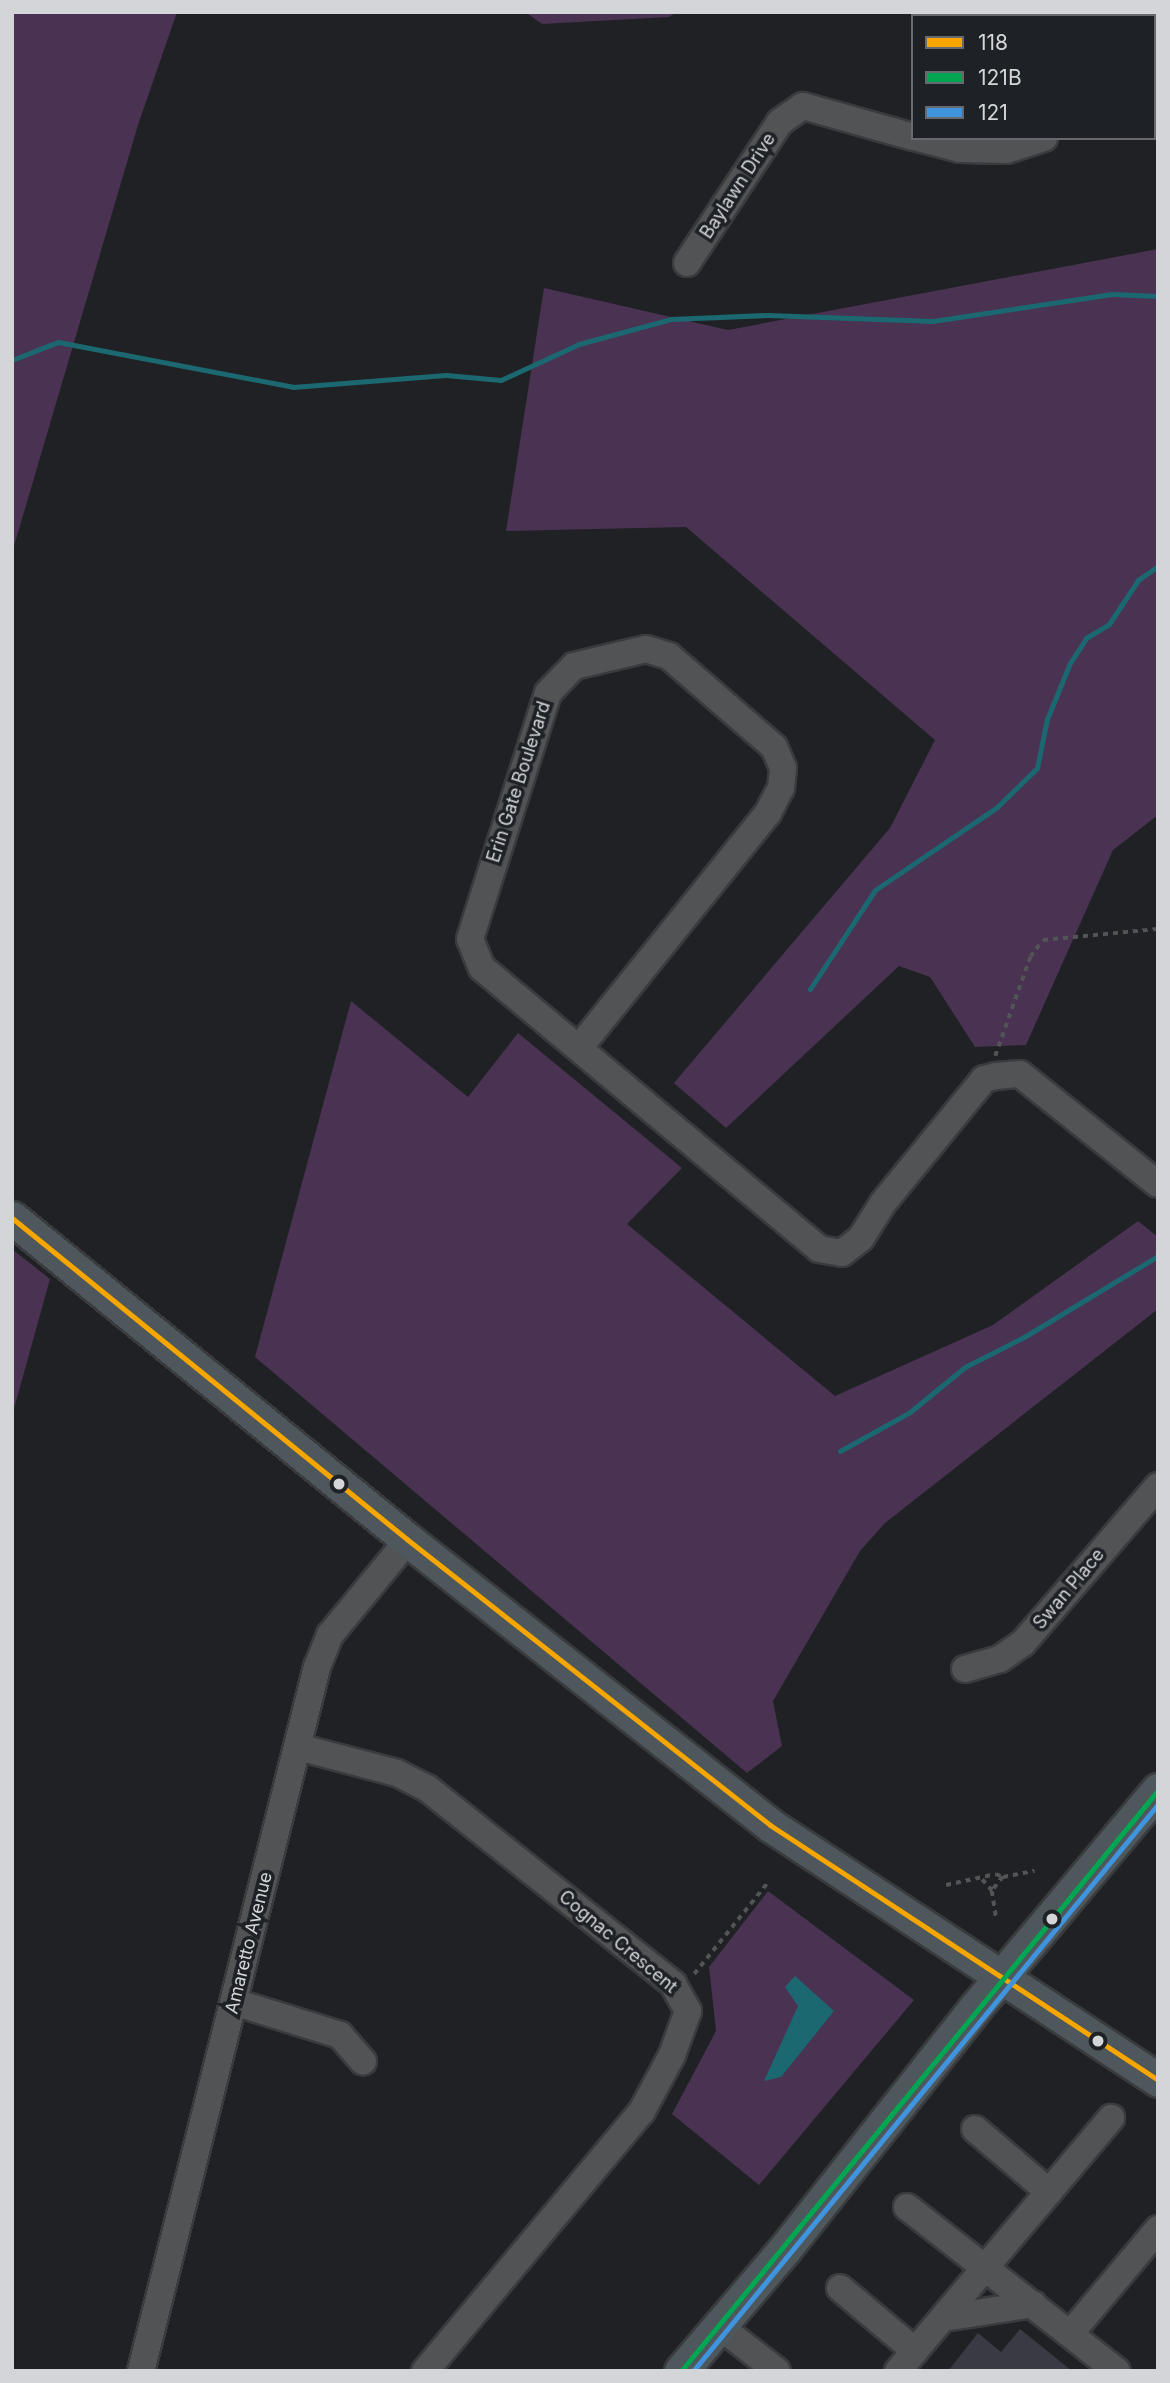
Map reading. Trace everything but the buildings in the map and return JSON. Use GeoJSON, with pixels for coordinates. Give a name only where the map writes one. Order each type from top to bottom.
{"type":"FeatureCollection","features":[{"type":"Feature","properties":{"kind":"main road"},"geometry":{"type":"LineString","coordinates":[[12,1218],[408,1540],[770,1825],[1158,2080]]}},
{"type":"Feature","properties":{"kind":"main road"},"geometry":{"type":"LineString","coordinates":[[681,2371],[1002,1976],[1158,1790]]}},
{"type":"Feature","properties":{"kind":"street","name":"Baylawn Drive"},"geometry":{"type":"LineString","coordinates":[[687,263],[780,122],[803,106],[911,135]]}},
{"type":"Feature","properties":{"kind":"street"},"geometry":{"type":"LineString","coordinates":[[933,140],[1007,150],[1038,140]]}},
{"type":"Feature","properties":{"kind":"street","name":"Erin Gate Boulevard"},"geometry":{"type":"LineString","coordinates":[[579,1048],[768,813],[780,788],[783,768],[774,747],[669,656],[646,649],[574,666],[548,693],[470,939],[482,968],[819,1249],[842,1253],[861,1238],[883,1203],[984,1079],[996,1076]]}},
{"type":"Feature","properties":{"kind":"street"},"geometry":{"type":"LineString","coordinates":[[996,1076],[1020,1074],[1158,1184]]}},
{"type":"Feature","properties":{"kind":"street","name":"Swan Place"},"geometry":{"type":"LineString","coordinates":[[965,1669],[1000,1659],[1023,1643],[1158,1486]]}},
{"type":"Feature","properties":{"kind":"street","name":"Amaretto Avenue"},"geometry":{"type":"LineString","coordinates":[[141,2371],[317,1667],[330,1635],[408,1540]]}},
{"type":"Feature","properties":{"kind":"street","name":"Cognac Crescent"},"geometry":{"type":"LineString","coordinates":[[298,1747],[397,1773],[427,1788],[673,1984],[688,2011],[672,2055],[642,2111],[425,2371]]}},
{"type":"Feature","properties":{"kind":"street"},"geometry":{"type":"LineString","coordinates":[[234,2002],[340,2035],[363,2061]]}},
{"type":"Feature","properties":{"kind":"street"},"geometry":{"type":"LineString","coordinates":[[898,2371],[1111,2118]]}},
{"type":"Feature","properties":{"kind":"street"},"geometry":{"type":"LineString","coordinates":[[975,2129],[1049,2192]]}},
{"type":"Feature","properties":{"kind":"street"},"geometry":{"type":"LineString","coordinates":[[907,2207],[984,2270],[1033,2304],[1117,2371]]}},
{"type":"Feature","properties":{"kind":"street"},"geometry":{"type":"LineString","coordinates":[[1070,2334],[1158,2229]]}},
{"type":"Feature","properties":{"kind":"street"},"geometry":{"type":"LineString","coordinates":[[840,2288],[915,2351]]}},
{"type":"Feature","properties":{"kind":"street"},"geometry":{"type":"LineString","coordinates":[[944,2318],[1033,2304]]}},
{"type":"Feature","properties":{"kind":"street"},"geometry":{"type":"LineString","coordinates":[[719,2326],[776,2371]]}},
{"type":"Feature","properties":{"kind":"path"},"geometry":{"type":"LineString","coordinates":[[996,1076],[995,1050],[1030,957],[1043,940],[1158,929]]}},
{"type":"Feature","properties":{"kind":"path"},"geometry":{"type":"LineString","coordinates":[[946,1885],[982,1880],[996,1874],[1003,1877],[1034,1871]]}},
{"type":"Feature","properties":{"kind":"path"},"geometry":{"type":"LineString","coordinates":[[992,1891],[1003,1877]]}},
{"type":"Feature","properties":{"kind":"path"},"geometry":{"type":"LineString","coordinates":[[982,1880],[992,1891],[996,1917]]}},
{"type":"Feature","properties":{"kind":"path"},"geometry":{"type":"LineString","coordinates":[[694,1975],[769,1881]]}},
{"type":"Feature","properties":{"kind":"shaded area"},"geometry":{"type":"Polygon","coordinates":[[[16,12],[177,12],[138,125],[12,553],[12,17],[16,12]]]}},
{"type":"Feature","properties":{"kind":"shaded area"},"geometry":{"type":"Polygon","coordinates":[[[525,12],[677,12],[669,17],[542,24],[525,12]]]}},
{"type":"Feature","properties":{"kind":"shaded area"},"geometry":{"type":"Polygon","coordinates":[[[1158,249],[1158,815],[1113,850],[1026,1045],[975,1047],[930,977],[899,966],[726,1128],[674,1083],[890,828],[935,740],[686,527],[506,531],[544,288],[728,330],[1158,249]]]}},
{"type":"Feature","properties":{"kind":"shaded area"},"geometry":{"type":"Polygon","coordinates":[[[351,1001],[468,1097],[518,1033],[682,1168],[627,1224],[835,1396],[993,1325],[1138,1221],[1158,1237],[1158,1309],[885,1523],[860,1551],[773,1701],[782,1746],[747,1773],[255,1357],[351,1001]]]}},
{"type":"Feature","properties":{"kind":"shaded area"},"geometry":{"type":"Polygon","coordinates":[[[12,1249],[50,1279],[12,1416],[12,1249]]]}},
{"type":"Feature","properties":{"kind":"shaded area"},"geometry":{"type":"Polygon","coordinates":[[[768,1891],[914,2000],[759,2185],[672,2114],[716,2031],[709,1967],[768,1891]]]}},
{"type":"Feature","properties":{"kind":"water"},"geometry":{"type":"Polygon","coordinates":[[[795,1976],[834,2011],[781,2077],[764,2081],[798,2006],[785,1987],[795,1976]]]}},
{"type":"Feature","properties":{"kind":"waterway"},"geometry":{"type":"LineString","coordinates":[[12,360],[58,342],[293,387],[446,375],[501,380],[579,344],[671,319],[768,315],[933,321],[1112,294],[1158,296]]}},
{"type":"Feature","properties":{"kind":"waterway"},"geometry":{"type":"LineString","coordinates":[[810,989],[875,890],[997,807],[1037,768],[1047,719],[1070,663],[1086,638],[1109,624],[1138,580],[1158,566]]}},
{"type":"Feature","properties":{"kind":"waterway"},"geometry":{"type":"LineString","coordinates":[[840,1451],[910,1412],[965,1367],[1024,1337],[1158,1256]]}},
{"type":"Feature","properties":{"kind":"transit line","name":"118"},"geometry":{"type":"LineString","coordinates":[[12,1218],[408,1540],[770,1825],[1158,2080]]}},
{"type":"Feature","properties":{"kind":"transit line","name":"121B"},"geometry":{"type":"LineString","coordinates":[[681,2371],[1158,1790]]}},
{"type":"Feature","properties":{"kind":"transit line","name":"121"},"geometry":{"type":"LineString","coordinates":[[693,2371],[1158,1804]]}}]}
